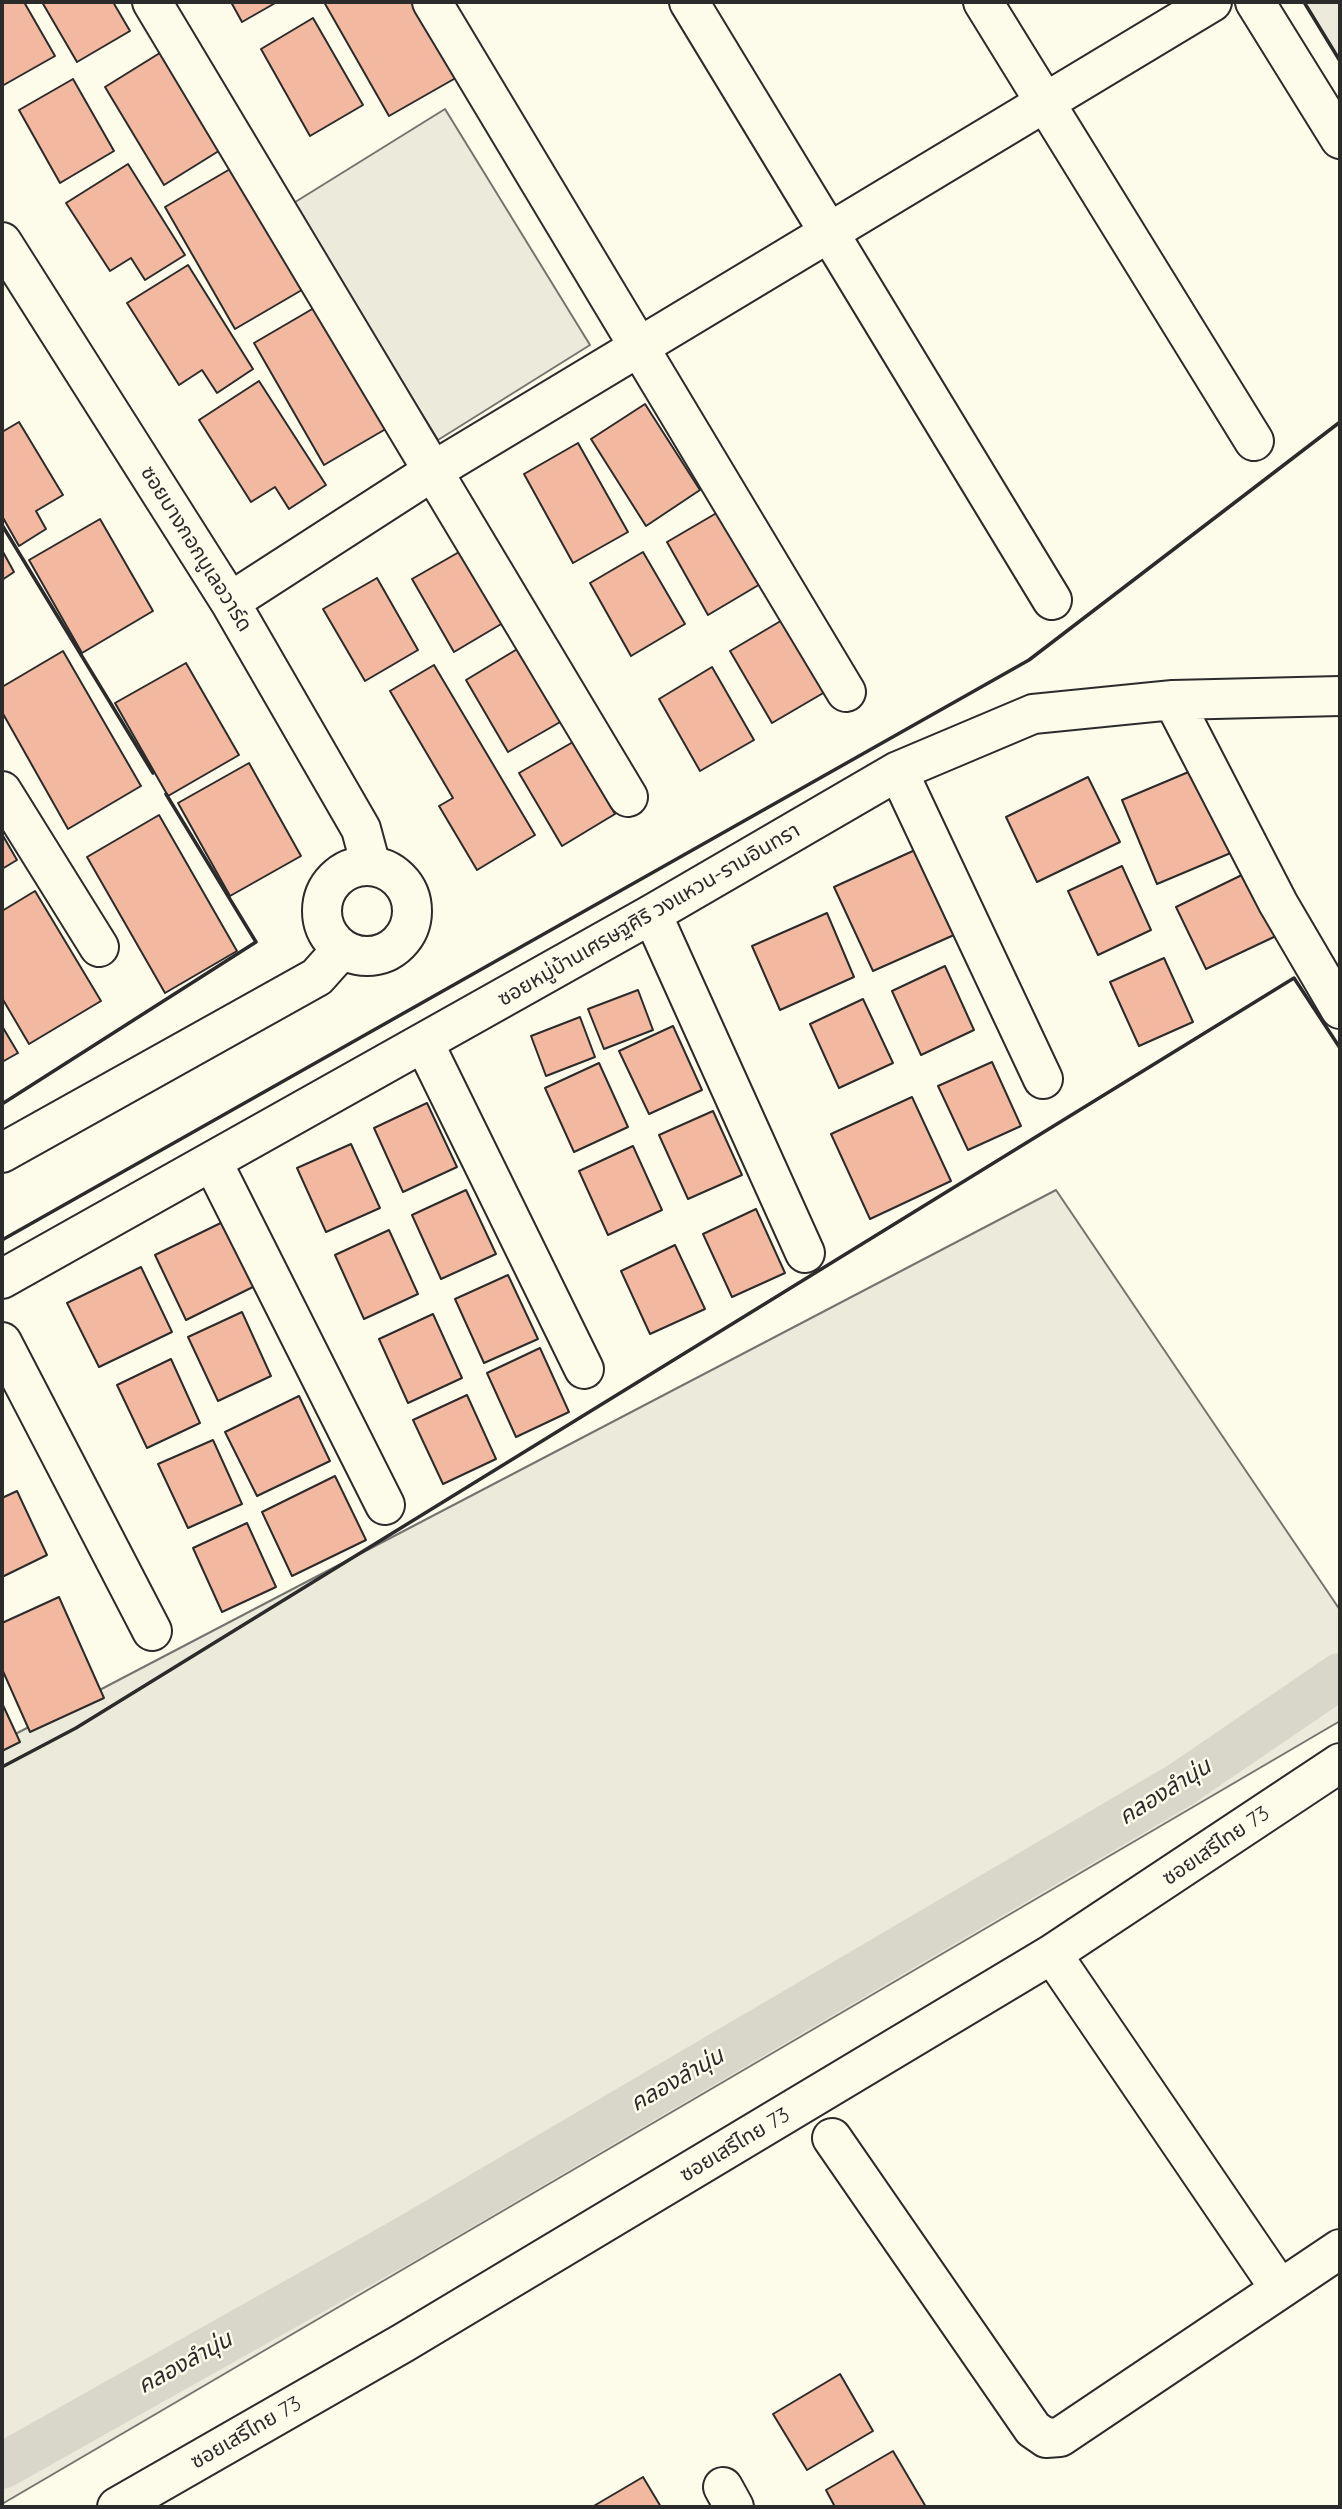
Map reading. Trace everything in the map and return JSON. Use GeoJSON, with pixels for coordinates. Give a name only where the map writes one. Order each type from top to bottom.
{"type":"FeatureCollection","features":[{"type":"Feature","properties":{"kind":"street"},"geometry":{"type":"LineString","coordinates":[[152,2],[628,797]]}},
{"type":"Feature","properties":{"kind":"street"},"geometry":{"type":"LineString","coordinates":[[432,2],[846,692]]}},
{"type":"Feature","properties":{"kind":"street"},"geometry":{"type":"LineString","coordinates":[[689,2],[1052,600]]}},
{"type":"Feature","properties":{"kind":"street"},"geometry":{"type":"LineString","coordinates":[[984,2],[1254,441]]}},
{"type":"Feature","properties":{"kind":"street"},"geometry":{"type":"LineString","coordinates":[[230,602],[433,471],[831,234],[1212,2]]}},
{"type":"Feature","properties":{"kind":"street"},"geometry":{"type":"LineString","coordinates":[[1255,2],[1340,139]]}},
{"type":"Feature","properties":{"kind":"street","name":"ซอยบางกอกบูเลอวาร์ด"},"geometry":{"type":"LineString","coordinates":[[2,242],[230,602],[361,829],[371,866]]}},
{"type":"Feature","properties":{"kind":"street","name":"ซอยหมู่บ้านเศรษฐศิริ วงแหวน-รามอินทรา"},"geometry":{"type":"LineString","coordinates":[[2,1279],[652,914],[898,771],[1034,715],[1173,700],[1340,696]]}},
{"type":"Feature","properties":{"kind":"street"},"geometry":{"type":"LineString","coordinates":[[1173,700],[1278,903],[1340,1009]]}},
{"type":"Feature","properties":{"kind":"street"},"geometry":{"type":"LineString","coordinates":[[898,771],[1043,1079]]}},
{"type":"Feature","properties":{"kind":"street"},"geometry":{"type":"LineString","coordinates":[[2,791],[99,947]]}},
{"type":"Feature","properties":{"kind":"street"},"geometry":{"type":"LineString","coordinates":[[357,866],[371,866],[386,870],[398,878],[407,890],[411,903],[409,925],[398,943],[386,951],[356,955],[342,949],[331,939],[324,925],[324,895],[332,882],[343,872],[357,866]]}},
{"type":"Feature","properties":{"kind":"street"},"geometry":{"type":"LineString","coordinates":[[652,914],[806,1253]]}},
{"type":"Feature","properties":{"kind":"street"},"geometry":{"type":"LineString","coordinates":[[2,1153],[317,976],[342,949]]}},
{"type":"Feature","properties":{"kind":"street"},"geometry":{"type":"LineString","coordinates":[[424,1043],[584,1369]]}},
{"type":"Feature","properties":{"kind":"street"},"geometry":{"type":"LineString","coordinates":[[212,1161],[385,1505]]}},
{"type":"Feature","properties":{"kind":"street"},"geometry":{"type":"LineString","coordinates":[[2,1342],[152,1632]]}},
{"type":"Feature","properties":{"kind":"street","name":"ซอยเสรีไทย 73"},"geometry":{"type":"LineString","coordinates":[[117,2507],[403,2343],[1052,1954],[1340,1763]]}},
{"type":"Feature","properties":{"kind":"street"},"geometry":{"type":"LineString","coordinates":[[1052,1954],[1280,2289]]}},
{"type":"Feature","properties":{"kind":"street"},"geometry":{"type":"LineString","coordinates":[[832,2138],[1032,2429],[1046,2438],[1060,2437],[1340,2249]]}},
{"type":"Feature","properties":{"kind":"shaded area"},"geometry":{"type":"Polygon","coordinates":[[[1304,2],[1340,2],[1340,61],[1304,2]]]}},
{"type":"Feature","properties":{"kind":"shaded area"},"geometry":{"type":"Polygon","coordinates":[[[445,109],[590,345],[438,440],[292,204],[445,109]]]}},
{"type":"Feature","properties":{"kind":"shaded area"},"geometry":{"type":"Polygon","coordinates":[[[1056,1190],[1340,1610],[1340,1721],[2,2504],[2,1741],[1056,1190]]]}},
{"type":"Feature","properties":{"kind":"building"},"geometry":{"type":"Polygon","coordinates":[[[2,2],[24,2],[55,56],[2,86],[2,2]]]}},
{"type":"Feature","properties":{"kind":"building"},"geometry":{"type":"Polygon","coordinates":[[[42,2],[113,2],[130,31],[77,62],[42,2]]]}},
{"type":"Feature","properties":{"kind":"building"},"geometry":{"type":"Polygon","coordinates":[[[231,2],[277,2],[242,22],[231,2]]]}},
{"type":"Feature","properties":{"kind":"building"},"geometry":{"type":"Polygon","coordinates":[[[324,2],[419,2],[461,75],[389,116],[324,2]]]}},
{"type":"Feature","properties":{"kind":"building"},"geometry":{"type":"Polygon","coordinates":[[[313,18],[363,105],[310,136],[261,49],[313,18]]]}},
{"type":"Feature","properties":{"kind":"building"},"geometry":{"type":"Polygon","coordinates":[[[163,51],[222,149],[164,185],[105,87],[163,51]]]}},
{"type":"Feature","properties":{"kind":"building"},"geometry":{"type":"Polygon","coordinates":[[[73,79],[114,151],[60,183],[19,110],[73,79]]]}},
{"type":"Feature","properties":{"kind":"building"},"geometry":{"type":"Polygon","coordinates":[[[128,164],[185,255],[145,280],[131,258],[110,271],[66,203],[128,164]]]}},
{"type":"Feature","properties":{"kind":"building"},"geometry":{"type":"Polygon","coordinates":[[[237,165],[307,287],[235,329],[165,207],[237,165]]]}},
{"type":"Feature","properties":{"kind":"building"},"geometry":{"type":"Polygon","coordinates":[[[188,265],[253,369],[217,393],[202,370],[179,385],[127,303],[188,265]]]}},
{"type":"Feature","properties":{"kind":"building"},"geometry":{"type":"Polygon","coordinates":[[[326,301],[396,423],[324,465],[254,343],[326,301]]]}},
{"type":"Feature","properties":{"kind":"building"},"geometry":{"type":"Polygon","coordinates":[[[259,381],[326,485],[289,509],[275,487],[251,502],[199,420],[259,381]]]}},
{"type":"Feature","properties":{"kind":"building"},"geometry":{"type":"Polygon","coordinates":[[[645,404],[700,490],[646,526],[591,439],[645,404]]]}},
{"type":"Feature","properties":{"kind":"building"},"geometry":{"type":"Polygon","coordinates":[[[19,422],[63,495],[36,511],[46,529],[19,546],[2,516],[2,432],[19,422]]]}},
{"type":"Feature","properties":{"kind":"building"},"geometry":{"type":"Polygon","coordinates":[[[578,443],[628,532],[573,563],[524,474],[578,443]]]}},
{"type":"Feature","properties":{"kind":"building"},"geometry":{"type":"Polygon","coordinates":[[[720,511],[762,583],[708,615],[667,542],[720,511]]]}},
{"type":"Feature","properties":{"kind":"building"},"geometry":{"type":"Polygon","coordinates":[[[100,519],[153,611],[82,653],[29,560],[100,519]]]}},
{"type":"Feature","properties":{"kind":"building"},"geometry":{"type":"Polygon","coordinates":[[[466,548],[508,620],[454,652],[412,579],[466,548]]]}},
{"type":"Feature","properties":{"kind":"building"},"geometry":{"type":"Polygon","coordinates":[[[2,550],[14,572],[2,580],[2,550]]]}},
{"type":"Feature","properties":{"kind":"building"},"geometry":{"type":"Polygon","coordinates":[[[643,552],[685,624],[631,656],[590,583],[643,552]]]}},
{"type":"Feature","properties":{"kind":"building"},"geometry":{"type":"Polygon","coordinates":[[[377,578],[418,650],[365,681],[323,609],[377,578]]]}},
{"type":"Feature","properties":{"kind":"building"},"geometry":{"type":"Polygon","coordinates":[[[784,619],[825,692],[772,723],[730,651],[784,619]]]}},
{"type":"Feature","properties":{"kind":"building"},"geometry":{"type":"Polygon","coordinates":[[[519,648],[562,721],[508,752],[466,680],[519,648]]]}},
{"type":"Feature","properties":{"kind":"building"},"geometry":{"type":"Polygon","coordinates":[[[63,651],[141,786],[68,829],[2,712],[2,687],[63,651]]]}},
{"type":"Feature","properties":{"kind":"building"},"geometry":{"type":"Polygon","coordinates":[[[186,663],[239,755],[168,796],[115,703],[186,663]]]}},
{"type":"Feature","properties":{"kind":"building"},"geometry":{"type":"Polygon","coordinates":[[[434,665],[535,835],[477,870],[439,806],[453,798],[390,691],[434,665]]]}},
{"type":"Feature","properties":{"kind":"building"},"geometry":{"type":"Polygon","coordinates":[[[712,667],[754,740],[700,771],[659,699],[712,667]]]}},
{"type":"Feature","properties":{"kind":"building"},"geometry":{"type":"Polygon","coordinates":[[[573,742],[615,814],[562,846],[519,773],[573,742]]]}},
{"type":"Feature","properties":{"kind":"building"},"geometry":{"type":"Polygon","coordinates":[[[249,763],[301,856],[230,896],[178,803],[249,763]]]}},
{"type":"Feature","properties":{"kind":"building"},"geometry":{"type":"Polygon","coordinates":[[[1198,768],[1233,852],[1157,884],[1122,800],[1198,768]]]}},
{"type":"Feature","properties":{"kind":"building"},"geometry":{"type":"Polygon","coordinates":[[[1088,777],[1120,842],[1037,882],[1006,817],[1088,777]]]}},
{"type":"Feature","properties":{"kind":"building"},"geometry":{"type":"Polygon","coordinates":[[[159,815],[237,951],[165,993],[87,857],[159,815]]]}},
{"type":"Feature","properties":{"kind":"building"},"geometry":{"type":"Polygon","coordinates":[[[2,834],[17,860],[2,869],[2,834]]]}},
{"type":"Feature","properties":{"kind":"building"},"geometry":{"type":"Polygon","coordinates":[[[915,850],[954,935],[873,971],[834,887],[915,850]]]}},
{"type":"Feature","properties":{"kind":"building"},"geometry":{"type":"Polygon","coordinates":[[[1122,866],[1151,930],[1098,955],[1068,891],[1122,866]]]}},
{"type":"Feature","properties":{"kind":"building"},"geometry":{"type":"Polygon","coordinates":[[[1246,873],[1276,936],[1206,969],[1176,907],[1246,873]]]}},
{"type":"Feature","properties":{"kind":"building"},"geometry":{"type":"Polygon","coordinates":[[[35,891],[101,1001],[29,1044],[2,998],[2,911],[35,891]]]}},
{"type":"Feature","properties":{"kind":"building"},"geometry":{"type":"Polygon","coordinates":[[[827,913],[854,977],[780,1010],[752,946],[827,913]]]}},
{"type":"Feature","properties":{"kind":"building"},"geometry":{"type":"Polygon","coordinates":[[[1164,958],[1193,1022],[1139,1046],[1110,982],[1164,958]]]}},
{"type":"Feature","properties":{"kind":"building"},"geometry":{"type":"Polygon","coordinates":[[[945,966],[974,1030],[921,1055],[892,991],[945,966]]]}},
{"type":"Feature","properties":{"kind":"building"},"geometry":{"type":"Polygon","coordinates":[[[638,990],[653,1030],[604,1049],[588,1009],[638,990]]]}},
{"type":"Feature","properties":{"kind":"building"},"geometry":{"type":"Polygon","coordinates":[[[863,999],[893,1063],[839,1088],[810,1024],[863,999]]]}},
{"type":"Feature","properties":{"kind":"building"},"geometry":{"type":"Polygon","coordinates":[[[580,1017],[595,1057],[546,1076],[531,1036],[580,1017]]]}},
{"type":"Feature","properties":{"kind":"building"},"geometry":{"type":"Polygon","coordinates":[[[2,1026],[18,1053],[2,1062],[2,1026]]]}},
{"type":"Feature","properties":{"kind":"building"},"geometry":{"type":"Polygon","coordinates":[[[673,1026],[702,1090],[649,1114],[619,1051],[673,1026]]]}},
{"type":"Feature","properties":{"kind":"building"},"geometry":{"type":"Polygon","coordinates":[[[992,1062],[1021,1126],[968,1150],[938,1086],[992,1062]]]}},
{"type":"Feature","properties":{"kind":"building"},"geometry":{"type":"Polygon","coordinates":[[[599,1063],[628,1127],[574,1152],[545,1088],[599,1063]]]}},
{"type":"Feature","properties":{"kind":"building"},"geometry":{"type":"Polygon","coordinates":[[[912,1097],[951,1181],[870,1219],[831,1134],[912,1097]]]}},
{"type":"Feature","properties":{"kind":"building"},"geometry":{"type":"Polygon","coordinates":[[[427,1103],[457,1167],[403,1192],[374,1128],[427,1103]]]}},
{"type":"Feature","properties":{"kind":"building"},"geometry":{"type":"Polygon","coordinates":[[[713,1111],[742,1175],[688,1199],[659,1135],[713,1111]]]}},
{"type":"Feature","properties":{"kind":"building"},"geometry":{"type":"Polygon","coordinates":[[[351,1144],[380,1208],[326,1232],[297,1168],[351,1144]]]}},
{"type":"Feature","properties":{"kind":"building"},"geometry":{"type":"Polygon","coordinates":[[[633,1146],[662,1210],[608,1235],[579,1171],[633,1146]]]}},
{"type":"Feature","properties":{"kind":"building"},"geometry":{"type":"Polygon","coordinates":[[[466,1190],[496,1254],[441,1279],[412,1215],[466,1190]]]}},
{"type":"Feature","properties":{"kind":"building"},"geometry":{"type":"Polygon","coordinates":[[[756,1209],[785,1273],[732,1297],[703,1234],[756,1209]]]}},
{"type":"Feature","properties":{"kind":"building"},"geometry":{"type":"Polygon","coordinates":[[[229,1219],[259,1284],[186,1320],[155,1255],[229,1219]]]}},
{"type":"Feature","properties":{"kind":"building"},"geometry":{"type":"Polygon","coordinates":[[[389,1230],[418,1294],[364,1319],[335,1255],[389,1230]]]}},
{"type":"Feature","properties":{"kind":"building"},"geometry":{"type":"Polygon","coordinates":[[[675,1245],[705,1309],[650,1334],[621,1271],[675,1245]]]}},
{"type":"Feature","properties":{"kind":"building"},"geometry":{"type":"Polygon","coordinates":[[[141,1267],[172,1332],[99,1367],[67,1303],[141,1267]]]}},
{"type":"Feature","properties":{"kind":"building"},"geometry":{"type":"Polygon","coordinates":[[[508,1275],[538,1339],[484,1363],[455,1299],[508,1275]]]}},
{"type":"Feature","properties":{"kind":"building"},"geometry":{"type":"Polygon","coordinates":[[[242,1312],[271,1376],[218,1401],[188,1337],[242,1312]]]}},
{"type":"Feature","properties":{"kind":"building"},"geometry":{"type":"Polygon","coordinates":[[[433,1314],[462,1378],[408,1403],[379,1339],[433,1314]]]}},
{"type":"Feature","properties":{"kind":"building"},"geometry":{"type":"Polygon","coordinates":[[[540,1348],[569,1412],[516,1437],[487,1373],[540,1348]]]}},
{"type":"Feature","properties":{"kind":"building"},"geometry":{"type":"Polygon","coordinates":[[[171,1359],[200,1423],[147,1448],[117,1385],[171,1359]]]}},
{"type":"Feature","properties":{"kind":"building"},"geometry":{"type":"Polygon","coordinates":[[[467,1395],[496,1459],[443,1484],[413,1420],[467,1395]]]}},
{"type":"Feature","properties":{"kind":"building"},"geometry":{"type":"Polygon","coordinates":[[[299,1396],[330,1461],[257,1496],[225,1432],[299,1396]]]}},
{"type":"Feature","properties":{"kind":"building"},"geometry":{"type":"Polygon","coordinates":[[[213,1440],[242,1504],[188,1528],[158,1464],[213,1440]]]}},
{"type":"Feature","properties":{"kind":"building"},"geometry":{"type":"Polygon","coordinates":[[[335,1476],[366,1540],[292,1576],[262,1512],[335,1476]]]}},
{"type":"Feature","properties":{"kind":"building"},"geometry":{"type":"Polygon","coordinates":[[[17,1491],[47,1555],[2,1577],[2,1498],[17,1491]]]}},
{"type":"Feature","properties":{"kind":"building"},"geometry":{"type":"Polygon","coordinates":[[[247,1523],[276,1587],[222,1612],[193,1548],[247,1523]]]}},
{"type":"Feature","properties":{"kind":"building"},"geometry":{"type":"Polygon","coordinates":[[[59,1597],[104,1698],[30,1732],[2,1669],[2,1623],[59,1597]]]}},
{"type":"Feature","properties":{"kind":"building"},"geometry":{"type":"Polygon","coordinates":[[[2,1703],[20,1742],[2,1751],[2,1703]]]}},
{"type":"Feature","properties":{"kind":"building"},"geometry":{"type":"Polygon","coordinates":[[[840,2374],[873,2431],[807,2470],[773,2414],[840,2374]]]}},
{"type":"Feature","properties":{"kind":"building"},"geometry":{"type":"Polygon","coordinates":[[[893,2451],[926,2507],[835,2507],[826,2490],[893,2451]]]}},
{"type":"Feature","properties":{"kind":"building"},"geometry":{"type":"Polygon","coordinates":[[[643,2477],[661,2507],[592,2507],[643,2477]]]}},
{"type":"Feature","properties":{"kind":"waterway","name":"คลองลำนุ่น"},"geometry":{"type":"LineString","coordinates":[[2,2466],[406,2239],[1180,1785],[1340,1676]]}},
{"type":"Feature","properties":{"kind":"wall"},"geometry":{"type":"LineString","coordinates":[[1304,2],[1340,61]]}},
{"type":"Feature","properties":{"kind":"wall"},"geometry":{"type":"LineString","coordinates":[[2,1240],[1029,660],[1340,422]]}},
{"type":"Feature","properties":{"kind":"wall"},"geometry":{"type":"LineString","coordinates":[[2,525],[153,773]]}},
{"type":"Feature","properties":{"kind":"wall"},"geometry":{"type":"LineString","coordinates":[[2,1104],[256,942],[166,794]]}},
{"type":"Feature","properties":{"kind":"wall"},"geometry":{"type":"LineString","coordinates":[[2,1767],[76,1728],[1294,978],[1340,1048]]}}]}
